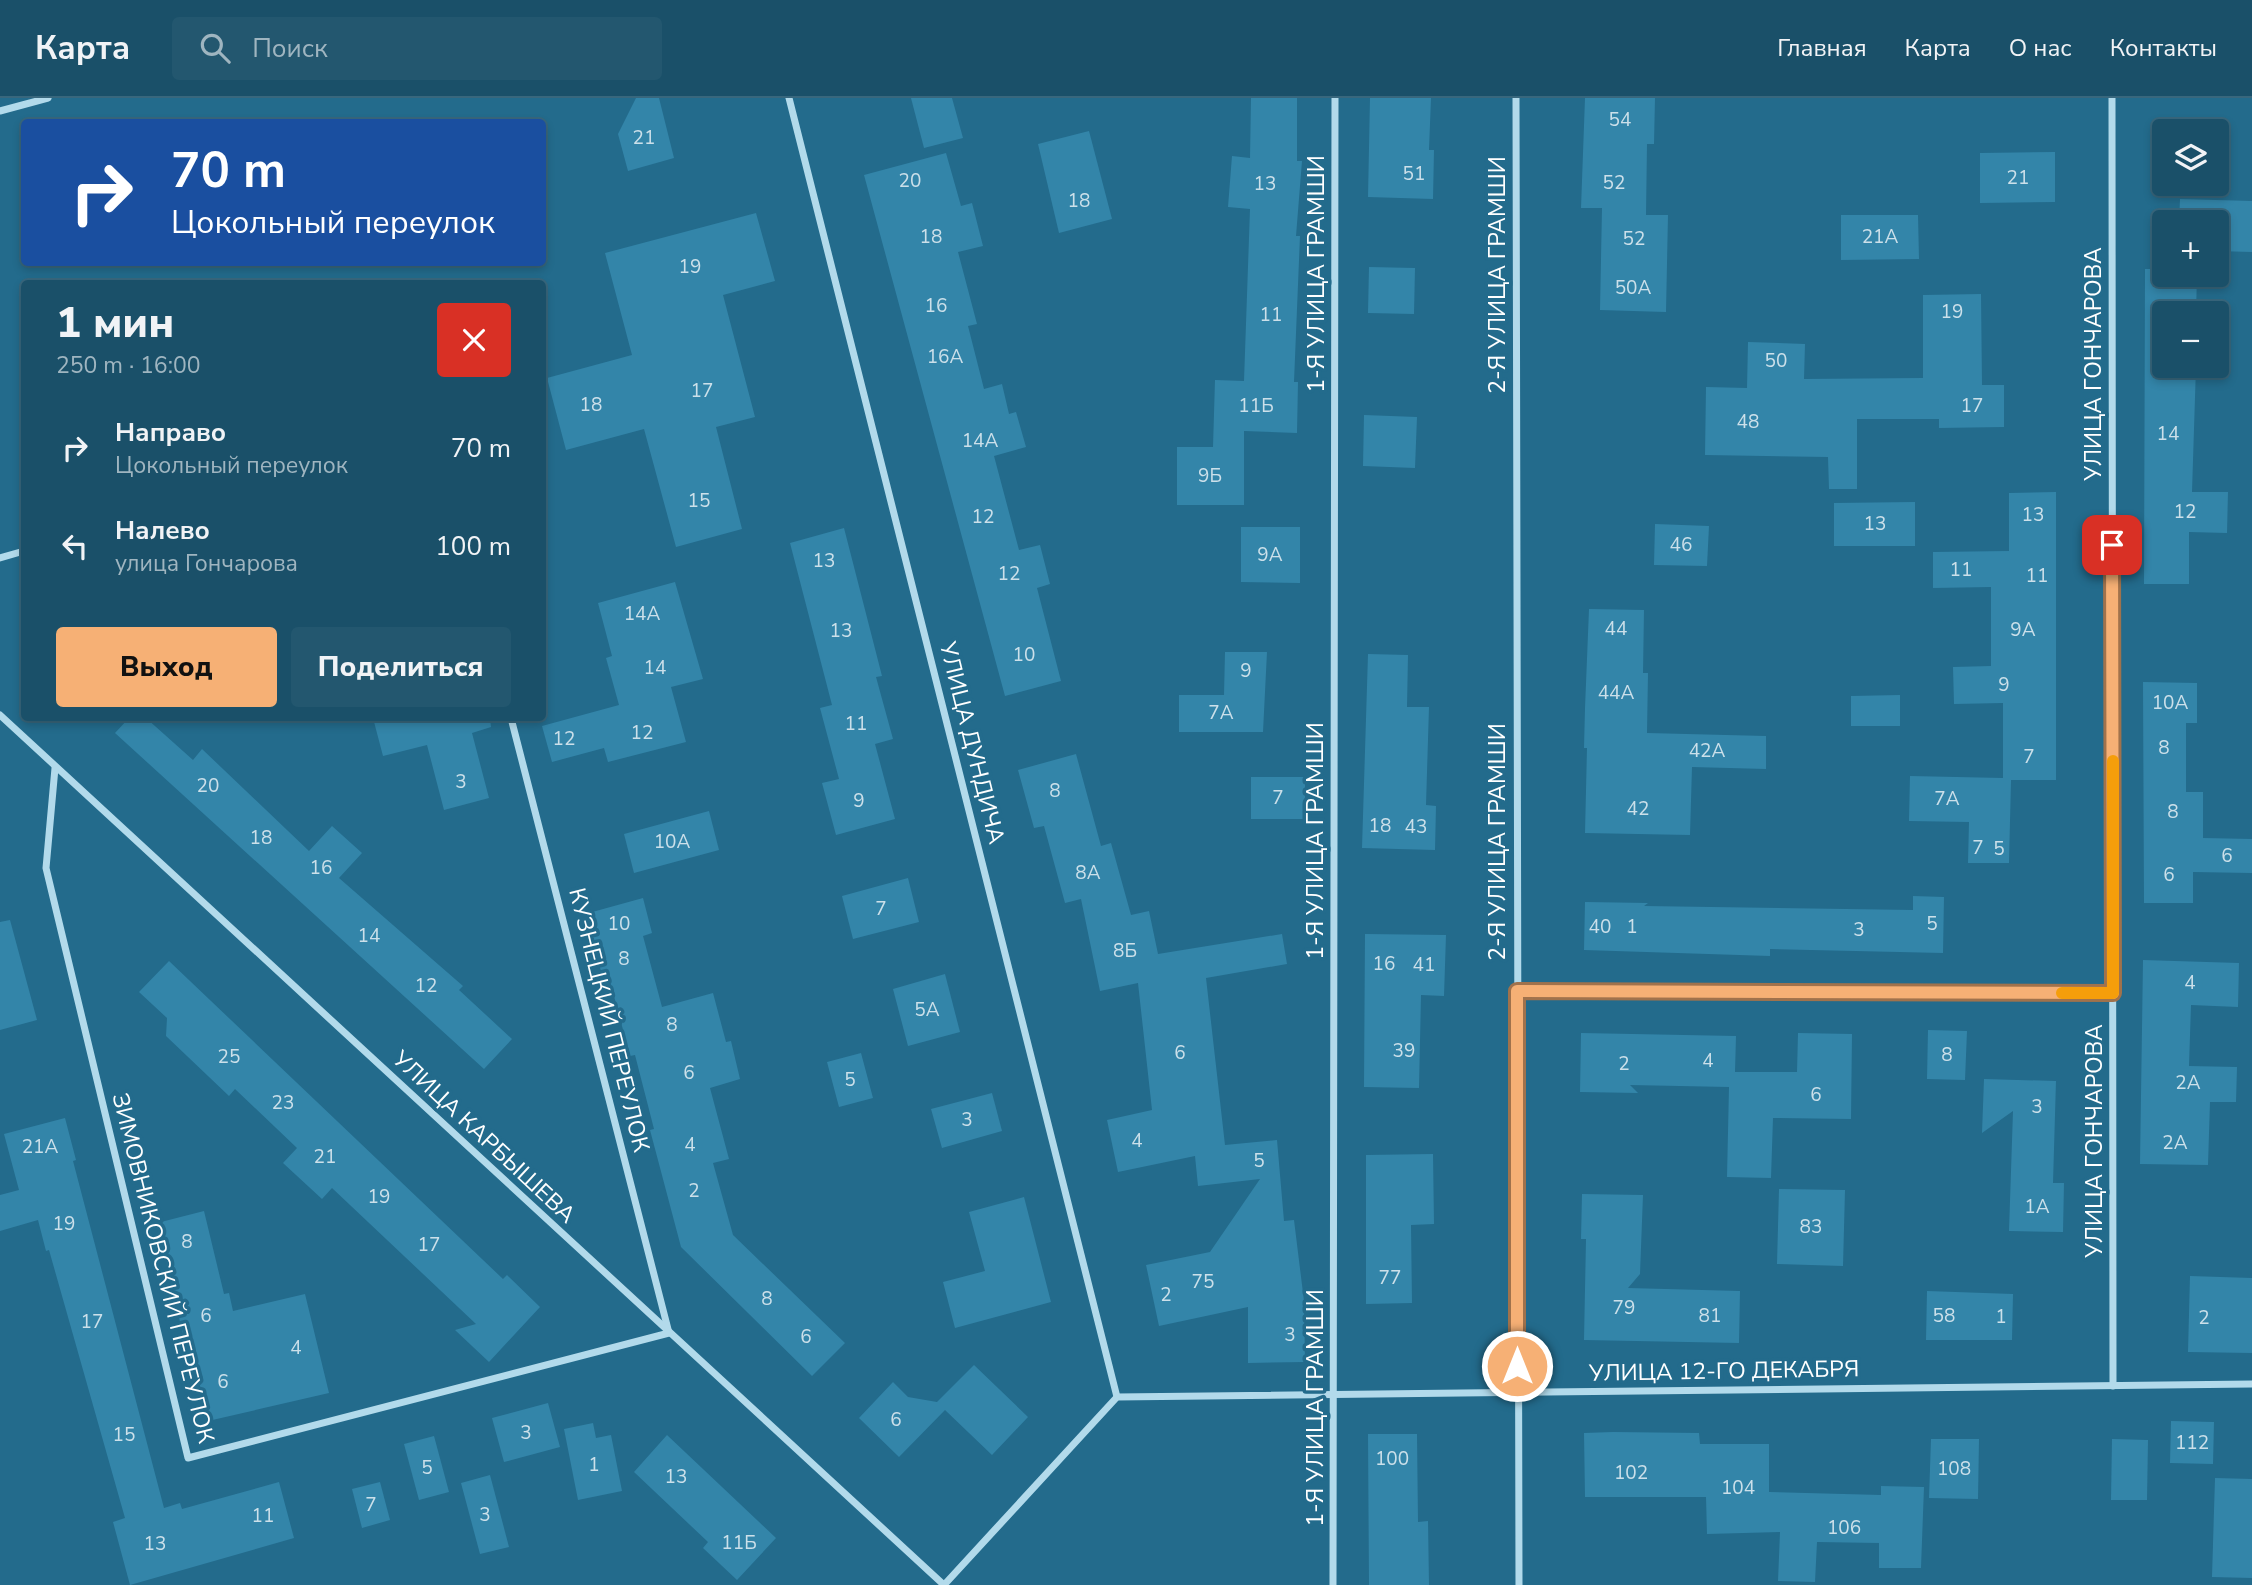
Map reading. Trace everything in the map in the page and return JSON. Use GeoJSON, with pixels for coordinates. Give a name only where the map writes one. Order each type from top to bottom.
{"type":"FeatureCollection","features":[{"type":"Feature","properties":{"kind":"street"},"geometry":{"type":"LineString","coordinates":[[0,111],[48,98]]}},
{"type":"Feature","properties":{"kind":"street","name":"УЛИЦА ДУНДИЧА"},"geometry":{"type":"LineString","coordinates":[[789,98],[1117,1397]]}},
{"type":"Feature","properties":{"kind":"street","name":"1-Я УЛИЦА ГРАМШИ"},"geometry":{"type":"LineString","coordinates":[[1333,1585],[1335,98]]}},
{"type":"Feature","properties":{"kind":"street","name":"2-Я УЛИЦА ГРАМШИ"},"geometry":{"type":"LineString","coordinates":[[1516,98],[1519,1585]]}},
{"type":"Feature","properties":{"kind":"street","name":"УЛИЦА ГОНЧАРОВА"},"geometry":{"type":"LineString","coordinates":[[2112,98],[2113,1386]]}},
{"type":"Feature","properties":{"kind":"street"},"geometry":{"type":"LineString","coordinates":[[0,558],[21,552]]}},
{"type":"Feature","properties":{"kind":"street","name":"УЛИЦА КАРБЫШЕВА"},"geometry":{"type":"LineString","coordinates":[[0,715],[944,1585]]}},
{"type":"Feature","properties":{"kind":"street","name":"КУЗНЕЦКИЙ ПЕРЕУЛОК"},"geometry":{"type":"LineString","coordinates":[[512,721],[669,1333]]}},
{"type":"Feature","properties":{"kind":"street","name":"ЗИМОВНИКОВСКИЙ ПЕРЕУЛОК"},"geometry":{"type":"LineString","coordinates":[[55,768],[46,868],[188,1458],[669,1333]]}},
{"type":"Feature","properties":{"kind":"street"},"geometry":{"type":"LineString","coordinates":[[1517,991],[2113,993]]}},
{"type":"Feature","properties":{"kind":"street","name":"УЛИЦА 12-ГО ДЕКАБРЯ"},"geometry":{"type":"LineString","coordinates":[[1117,1397],[2252,1384]]}},
{"type":"Feature","properties":{"kind":"street"},"geometry":{"type":"LineString","coordinates":[[944,1585],[1117,1397]]}},
{"type":"Feature","properties":{"kind":"building"},"geometry":{"type":"Polygon","coordinates":[[[636,98],[659,98],[674,158],[628,171],[618,134],[636,98]]]}},
{"type":"Feature","properties":{"kind":"building"},"geometry":{"type":"Polygon","coordinates":[[[911,98],[952,98],[963,138],[924,148],[911,98]]]}},
{"type":"Feature","properties":{"kind":"building"},"geometry":{"type":"Polygon","coordinates":[[[1251,98],[1297,98],[1297,161],[1302,161],[1296,236],[1300,236],[1294,382],[1298,382],[1297,433],[1244,431],[1244,505],[1177,505],[1177,447],[1213,447],[1215,380],[1244,381],[1250,209],[1228,207],[1232,156],[1250,158],[1251,98]]]}},
{"type":"Feature","properties":{"kind":"building"},"geometry":{"type":"Polygon","coordinates":[[[1370,98],[1431,98],[1429,150],[1434,150],[1433,199],[1368,197],[1370,98]]]}},
{"type":"Feature","properties":{"kind":"building"},"geometry":{"type":"Polygon","coordinates":[[[1585,98],[1655,98],[1654,144],[1647,144],[1646,215],[1668,215],[1666,312],[1600,310],[1602,208],[1581,208],[1585,98]]]}},
{"type":"Feature","properties":{"kind":"building"},"geometry":{"type":"Polygon","coordinates":[[[1089,131],[1112,219],[1059,233],[1038,144],[1089,131]]]}},
{"type":"Feature","properties":{"kind":"building"},"geometry":{"type":"Polygon","coordinates":[[[2055,152],[2055,202],[1980,203],[1980,153],[2055,152]]]}},
{"type":"Feature","properties":{"kind":"building"},"geometry":{"type":"Polygon","coordinates":[[[946,153],[961,206],[972,203],[983,246],[958,252],[977,324],[968,326],[984,389],[1002,384],[1009,414],[1016,412],[1026,447],[994,456],[1019,550],[1040,545],[1050,584],[1037,588],[1061,681],[1005,696],[864,175],[946,153]]]}},
{"type":"Feature","properties":{"kind":"building"},"geometry":{"type":"Polygon","coordinates":[[[2180,199],[2252,201],[2252,252],[2229,251],[2229,210],[2180,210],[2180,199]]]}},
{"type":"Feature","properties":{"kind":"building"},"geometry":{"type":"Polygon","coordinates":[[[756,213],[775,281],[723,295],[755,417],[716,427],[742,529],[676,547],[644,429],[566,450],[547,378],[632,355],[605,253],[756,213]]]}},
{"type":"Feature","properties":{"kind":"building"},"geometry":{"type":"Polygon","coordinates":[[[1841,215],[1918,215],[1919,259],[1841,260],[1841,215]]]}},
{"type":"Feature","properties":{"kind":"building"},"geometry":{"type":"Polygon","coordinates":[[[1369,267],[1415,268],[1414,314],[1368,313],[1369,267]]]}},
{"type":"Feature","properties":{"kind":"building"},"geometry":{"type":"Polygon","coordinates":[[[2145,269],[2152,269],[2152,287],[2197,287],[2196,301],[2152,301],[2152,378],[2196,378],[2192,492],[2228,492],[2227,533],[2189,532],[2189,584],[2144,584],[2145,269]]]}},
{"type":"Feature","properties":{"kind":"building"},"geometry":{"type":"Polygon","coordinates":[[[1981,294],[1982,385],[2004,385],[2004,427],[1939,428],[1939,419],[1857,419],[1857,489],[1829,489],[1828,457],[1705,455],[1706,387],[1747,388],[1748,342],[1805,344],[1804,379],[1923,378],[1923,295],[1981,294]]]}},
{"type":"Feature","properties":{"kind":"building"},"geometry":{"type":"Polygon","coordinates":[[[1364,415],[1417,417],[1415,468],[1363,466],[1364,415]]]}},
{"type":"Feature","properties":{"kind":"building"},"geometry":{"type":"Polygon","coordinates":[[[2056,492],[2056,780],[2011,780],[2009,863],[1968,863],[1969,822],[1909,821],[1910,776],[2003,778],[2003,703],[1954,704],[1953,667],[1991,666],[1991,587],[1933,588],[1933,552],[2009,551],[2009,493],[2056,492]]]}},
{"type":"Feature","properties":{"kind":"building"},"geometry":{"type":"Polygon","coordinates":[[[1915,502],[1915,546],[1834,546],[1834,503],[1915,502]]]}},
{"type":"Feature","properties":{"kind":"building"},"geometry":{"type":"Polygon","coordinates":[[[1655,524],[1709,526],[1707,566],[1654,565],[1655,524]]]}},
{"type":"Feature","properties":{"kind":"building"},"geometry":{"type":"Polygon","coordinates":[[[1241,527],[1300,527],[1300,583],[1241,582],[1241,527]]]}},
{"type":"Feature","properties":{"kind":"building"},"geometry":{"type":"Polygon","coordinates":[[[844,528],[882,676],[876,677],[893,739],[875,744],[895,819],[836,835],[822,783],[839,779],[820,708],[832,705],[790,543],[844,528]]]}},
{"type":"Feature","properties":{"kind":"building"},"geometry":{"type":"Polygon","coordinates":[[[675,582],[703,679],[671,687],[686,742],[608,762],[604,748],[552,762],[542,726],[619,705],[606,658],[612,656],[598,603],[675,582]]]}},
{"type":"Feature","properties":{"kind":"building"},"geometry":{"type":"Polygon","coordinates":[[[1589,609],[1644,610],[1643,673],[1648,673],[1647,733],[1766,736],[1766,769],[1692,767],[1690,835],[1585,833],[1587,748],[1584,748],[1589,609]]]}},
{"type":"Feature","properties":{"kind":"building"},"geometry":{"type":"Polygon","coordinates":[[[1225,652],[1267,652],[1263,732],[1179,732],[1179,695],[1224,695],[1225,652]]]}},
{"type":"Feature","properties":{"kind":"building"},"geometry":{"type":"Polygon","coordinates":[[[1368,654],[1408,655],[1407,707],[1429,707],[1426,805],[1436,806],[1435,850],[1362,848],[1368,654]]]}},
{"type":"Feature","properties":{"kind":"building"},"geometry":{"type":"Polygon","coordinates":[[[2143,682],[2197,683],[2197,723],[2186,723],[2186,792],[2203,792],[2203,838],[2252,839],[2252,873],[2193,872],[2193,903],[2144,903],[2143,682]]]}},
{"type":"Feature","properties":{"kind":"building"},"geometry":{"type":"Polygon","coordinates":[[[1900,695],[1900,726],[1851,726],[1851,696],[1900,695]]]}},
{"type":"Feature","properties":{"kind":"building"},"geometry":{"type":"Polygon","coordinates":[[[126,721],[149,721],[193,760],[202,749],[309,851],[332,826],[362,853],[339,878],[463,986],[459,990],[512,1039],[484,1069],[115,733],[126,721]]]}},
{"type":"Feature","properties":{"kind":"building"},"geometry":{"type":"Polygon","coordinates":[[[374,721],[490,721],[491,727],[472,733],[489,798],[444,810],[427,745],[383,756],[374,721]]]}},
{"type":"Feature","properties":{"kind":"building"},"geometry":{"type":"Polygon","coordinates":[[[1076,754],[1101,846],[1111,843],[1131,915],[1149,911],[1158,954],[1282,934],[1287,964],[1206,978],[1225,1145],[1277,1140],[1284,1221],[1294,1220],[1304,1301],[1305,1362],[1248,1363],[1248,1307],[1159,1326],[1146,1265],[1210,1252],[1260,1179],[1198,1186],[1195,1156],[1118,1172],[1107,1120],[1152,1110],[1138,983],[1100,991],[1081,899],[1065,903],[1044,826],[1034,828],[1018,770],[1076,754]]]}},
{"type":"Feature","properties":{"kind":"building"},"geometry":{"type":"Polygon","coordinates":[[[1251,777],[1305,777],[1305,819],[1251,819],[1251,777]]]}},
{"type":"Feature","properties":{"kind":"building"},"geometry":{"type":"Polygon","coordinates":[[[709,811],[719,850],[634,873],[624,834],[709,811]]]}},
{"type":"Feature","properties":{"kind":"building"},"geometry":{"type":"Polygon","coordinates":[[[908,878],[919,922],[853,939],[842,896],[908,878]]]}},
{"type":"Feature","properties":{"kind":"building"},"geometry":{"type":"Polygon","coordinates":[[[1913,896],[1944,897],[1943,953],[1770,949],[1770,956],[1584,950],[1585,902],[1648,903],[1644,906],[1913,910],[1913,896]]]}},
{"type":"Feature","properties":{"kind":"building"},"geometry":{"type":"Polygon","coordinates":[[[643,898],[652,933],[643,936],[662,1007],[713,993],[726,1042],[731,1041],[740,1079],[710,1088],[729,1159],[713,1163],[733,1235],[845,1343],[812,1376],[681,1247],[650,1130],[654,1129],[635,1055],[630,1056],[610,981],[604,982],[585,914],[643,898]]]}},
{"type":"Feature","properties":{"kind":"building"},"geometry":{"type":"Polygon","coordinates":[[[10,920],[37,1020],[0,1030],[0,922],[10,920]]]}},
{"type":"Feature","properties":{"kind":"building"},"geometry":{"type":"Polygon","coordinates":[[[1365,934],[1446,935],[1444,996],[1421,995],[1419,1088],[1364,1087],[1365,934]]]}},
{"type":"Feature","properties":{"kind":"building"},"geometry":{"type":"Polygon","coordinates":[[[2143,960],[2239,963],[2238,1007],[2191,1005],[2189,1066],[2237,1067],[2236,1102],[2210,1102],[2208,1165],[2140,1164],[2143,960]]]}},
{"type":"Feature","properties":{"kind":"building"},"geometry":{"type":"Polygon","coordinates":[[[169,961],[503,1279],[507,1275],[540,1307],[489,1362],[455,1330],[476,1324],[332,1188],[322,1199],[283,1163],[297,1148],[235,1089],[229,1096],[166,1036],[167,1018],[139,992],[169,961]]]}},
{"type":"Feature","properties":{"kind":"building"},"geometry":{"type":"Polygon","coordinates":[[[945,974],[960,1032],[908,1046],[893,989],[945,974]]]}},
{"type":"Feature","properties":{"kind":"building"},"geometry":{"type":"Polygon","coordinates":[[[1928,1030],[1967,1031],[1965,1080],[1927,1079],[1928,1030]]]}},
{"type":"Feature","properties":{"kind":"building"},"geometry":{"type":"Polygon","coordinates":[[[1581,1033],[1736,1036],[1735,1072],[1797,1072],[1798,1033],[1852,1034],[1851,1119],[1773,1118],[1771,1178],[1727,1177],[1729,1087],[1630,1085],[1638,1093],[1580,1092],[1581,1033]]]}},
{"type":"Feature","properties":{"kind":"building"},"geometry":{"type":"Polygon","coordinates":[[[861,1053],[873,1098],[839,1107],[827,1062],[861,1053]]]}},
{"type":"Feature","properties":{"kind":"building"},"geometry":{"type":"Polygon","coordinates":[[[1984,1079],[2056,1081],[2053,1183],[2064,1183],[2063,1232],[2009,1231],[2013,1111],[1982,1133],[1984,1079]]]}},
{"type":"Feature","properties":{"kind":"building"},"geometry":{"type":"Polygon","coordinates":[[[992,1093],[1002,1131],[942,1148],[931,1109],[992,1093]]]}},
{"type":"Feature","properties":{"kind":"building"},"geometry":{"type":"Polygon","coordinates":[[[65,1118],[76,1160],[73,1161],[164,1508],[180,1503],[182,1509],[279,1482],[294,1538],[130,1585],[113,1522],[125,1518],[49,1250],[46,1251],[38,1220],[0,1231],[0,1195],[19,1190],[4,1134],[65,1118]]]}},
{"type":"Feature","properties":{"kind":"building"},"geometry":{"type":"Polygon","coordinates":[[[1433,1154],[1434,1224],[1411,1225],[1412,1303],[1366,1304],[1366,1155],[1433,1154]]]}},
{"type":"Feature","properties":{"kind":"building"},"geometry":{"type":"Polygon","coordinates":[[[1779,1189],[1845,1190],[1843,1266],[1777,1264],[1779,1189]]]}},
{"type":"Feature","properties":{"kind":"building"},"geometry":{"type":"Polygon","coordinates":[[[1582,1194],[1643,1195],[1640,1274],[1628,1288],[1740,1291],[1739,1343],[1584,1340],[1586,1239],[1581,1239],[1582,1194]]]}},
{"type":"Feature","properties":{"kind":"building"},"geometry":{"type":"Polygon","coordinates":[[[1024,1197],[1051,1302],[955,1328],[943,1282],[985,1271],[969,1212],[1024,1197]]]}},
{"type":"Feature","properties":{"kind":"building"},"geometry":{"type":"Polygon","coordinates":[[[204,1211],[224,1294],[229,1293],[233,1311],[305,1294],[329,1393],[208,1421],[189,1338],[184,1339],[157,1223],[204,1211]]]}},
{"type":"Feature","properties":{"kind":"building"},"geometry":{"type":"Polygon","coordinates":[[[2190,1276],[2252,1278],[2252,1353],[2188,1352],[2190,1276]]]}},
{"type":"Feature","properties":{"kind":"building"},"geometry":{"type":"Polygon","coordinates":[[[1927,1291],[2013,1294],[2012,1340],[1926,1340],[1927,1291]]]}},
{"type":"Feature","properties":{"kind":"building"},"geometry":{"type":"Polygon","coordinates":[[[974,1365],[1028,1417],[992,1455],[945,1410],[899,1457],[859,1418],[893,1382],[908,1397],[937,1402],[974,1365]]]}},
{"type":"Feature","properties":{"kind":"building"},"geometry":{"type":"Polygon","coordinates":[[[548,1403],[560,1447],[504,1462],[492,1418],[548,1403]]]}},
{"type":"Feature","properties":{"kind":"building"},"geometry":{"type":"Polygon","coordinates":[[[2171,1421],[2214,1422],[2213,1464],[2170,1463],[2171,1421]]]}},
{"type":"Feature","properties":{"kind":"building"},"geometry":{"type":"Polygon","coordinates":[[[593,1423],[596,1438],[611,1435],[622,1491],[578,1500],[564,1429],[593,1423]]]}},
{"type":"Feature","properties":{"kind":"building"},"geometry":{"type":"Polygon","coordinates":[[[1584,1433],[1699,1433],[1700,1444],[1769,1444],[1769,1492],[1881,1495],[1881,1486],[1924,1487],[1921,1568],[1879,1568],[1879,1543],[1817,1542],[1815,1582],[1778,1581],[1780,1532],[1707,1534],[1706,1497],[1585,1497],[1584,1433]]]}},
{"type":"Feature","properties":{"kind":"building"},"geometry":{"type":"Polygon","coordinates":[[[1368,1434],[1417,1434],[1418,1522],[1428,1521],[1429,1585],[1369,1585],[1368,1434]]]}},
{"type":"Feature","properties":{"kind":"building"},"geometry":{"type":"Polygon","coordinates":[[[667,1435],[776,1538],[737,1580],[703,1548],[708,1542],[634,1472],[667,1435]]]}},
{"type":"Feature","properties":{"kind":"building"},"geometry":{"type":"Polygon","coordinates":[[[434,1436],[449,1492],[419,1500],[404,1444],[434,1436]]]}},
{"type":"Feature","properties":{"kind":"building"},"geometry":{"type":"Polygon","coordinates":[[[1931,1439],[1979,1439],[1978,1499],[1929,1498],[1931,1439]]]}},
{"type":"Feature","properties":{"kind":"building"},"geometry":{"type":"Polygon","coordinates":[[[2112,1439],[2148,1440],[2147,1500],[2111,1500],[2112,1439]]]}},
{"type":"Feature","properties":{"kind":"building"},"geometry":{"type":"Polygon","coordinates":[[[490,1475],[509,1547],[480,1554],[461,1483],[490,1475]]]}},
{"type":"Feature","properties":{"kind":"building"},"geometry":{"type":"Polygon","coordinates":[[[2215,1478],[2252,1479],[2252,1578],[2212,1577],[2215,1478]]]}},
{"type":"Feature","properties":{"kind":"building"},"geometry":{"type":"Polygon","coordinates":[[[380,1482],[390,1520],[362,1528],[352,1489],[380,1482]]]}},
{"type":"Feature","properties":{"kind":"slow traffic"},"geometry":{"type":"LineString","coordinates":[[2062,993],[2113,993],[2113,761]]}},
{"type":"Feature","properties":{"kind":"route"},"geometry":{"type":"LineString","coordinates":[[1517,1366],[1517,991],[2113,993],[2112,545]]}}]}
